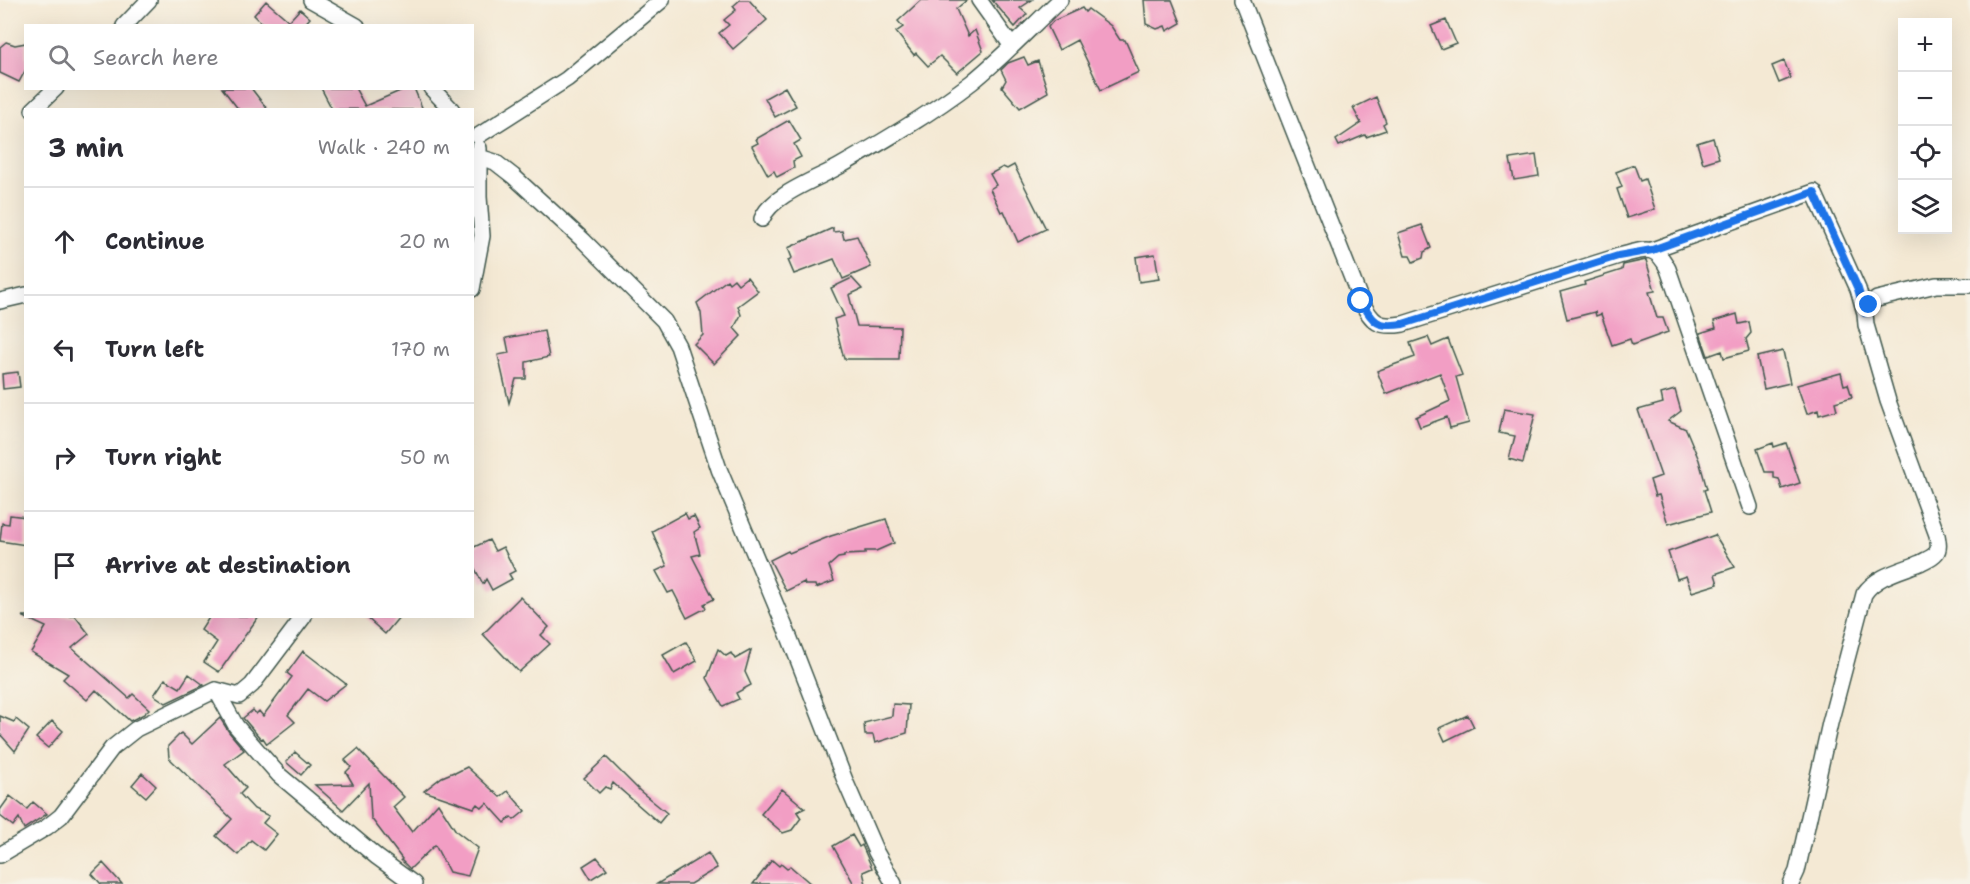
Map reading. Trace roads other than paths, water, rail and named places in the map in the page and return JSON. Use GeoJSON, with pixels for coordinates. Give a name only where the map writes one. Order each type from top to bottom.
{"type":"FeatureCollection","features":[{"type":"Feature","properties":{"kind":"street"},"geometry":{"type":"LineString","coordinates":[[126,24],[148,0]]}},
{"type":"Feature","properties":{"kind":"street"},"geometry":{"type":"LineString","coordinates":[[311,0],[353,24]]}},
{"type":"Feature","properties":{"kind":"street"},"geometry":{"type":"LineString","coordinates":[[475,258],[482,236],[479,157],[475,133],[567,79],[662,0]]}},
{"type":"Feature","properties":{"kind":"street"},"geometry":{"type":"LineString","coordinates":[[979,0],[1011,45]]}},
{"type":"Feature","properties":{"kind":"street"},"geometry":{"type":"LineString","coordinates":[[762,219],[766,209],[775,201],[841,165],[940,105],[972,81],[1060,0]]}},
{"type":"Feature","properties":{"kind":"street"},"geometry":{"type":"LineString","coordinates":[[1242,0],[1361,301],[1370,318],[1377,324],[1391,326],[1418,320],[1618,256],[1652,250],[1814,192],[1858,289],[1888,401],[1939,544],[1937,552],[1930,559],[1877,580],[1864,594],[1830,723],[1797,871],[1791,884]]}},
{"type":"Feature","properties":{"kind":"street"},"geometry":{"type":"LineString","coordinates":[[34,108],[54,90]]}},
{"type":"Feature","properties":{"kind":"street"},"geometry":{"type":"LineString","coordinates":[[433,90],[450,108]]}},
{"type":"Feature","properties":{"kind":"street"},"geometry":{"type":"LineString","coordinates":[[479,157],[495,162],[513,176],[584,241],[656,312],[678,346],[719,470],[790,639],[846,783],[876,852],[894,884]]}},
{"type":"Feature","properties":{"kind":"street"},"geometry":{"type":"LineString","coordinates":[[1652,250],[1663,258],[1668,269],[1750,507]]}},
{"type":"Feature","properties":{"kind":"street"},"geometry":{"type":"LineString","coordinates":[[1865,313],[1869,305],[1877,299],[1936,285],[1970,285]]}},
{"type":"Feature","properties":{"kind":"street"},"geometry":{"type":"LineString","coordinates":[[0,301],[24,295]]}},
{"type":"Feature","properties":{"kind":"street"},"geometry":{"type":"LineString","coordinates":[[0,855],[61,816],[112,747],[122,738],[216,690],[239,696],[252,685],[302,618]]}},
{"type":"Feature","properties":{"kind":"street"},"geometry":{"type":"LineString","coordinates":[[216,690],[236,726],[279,775],[414,884]]}}]}
